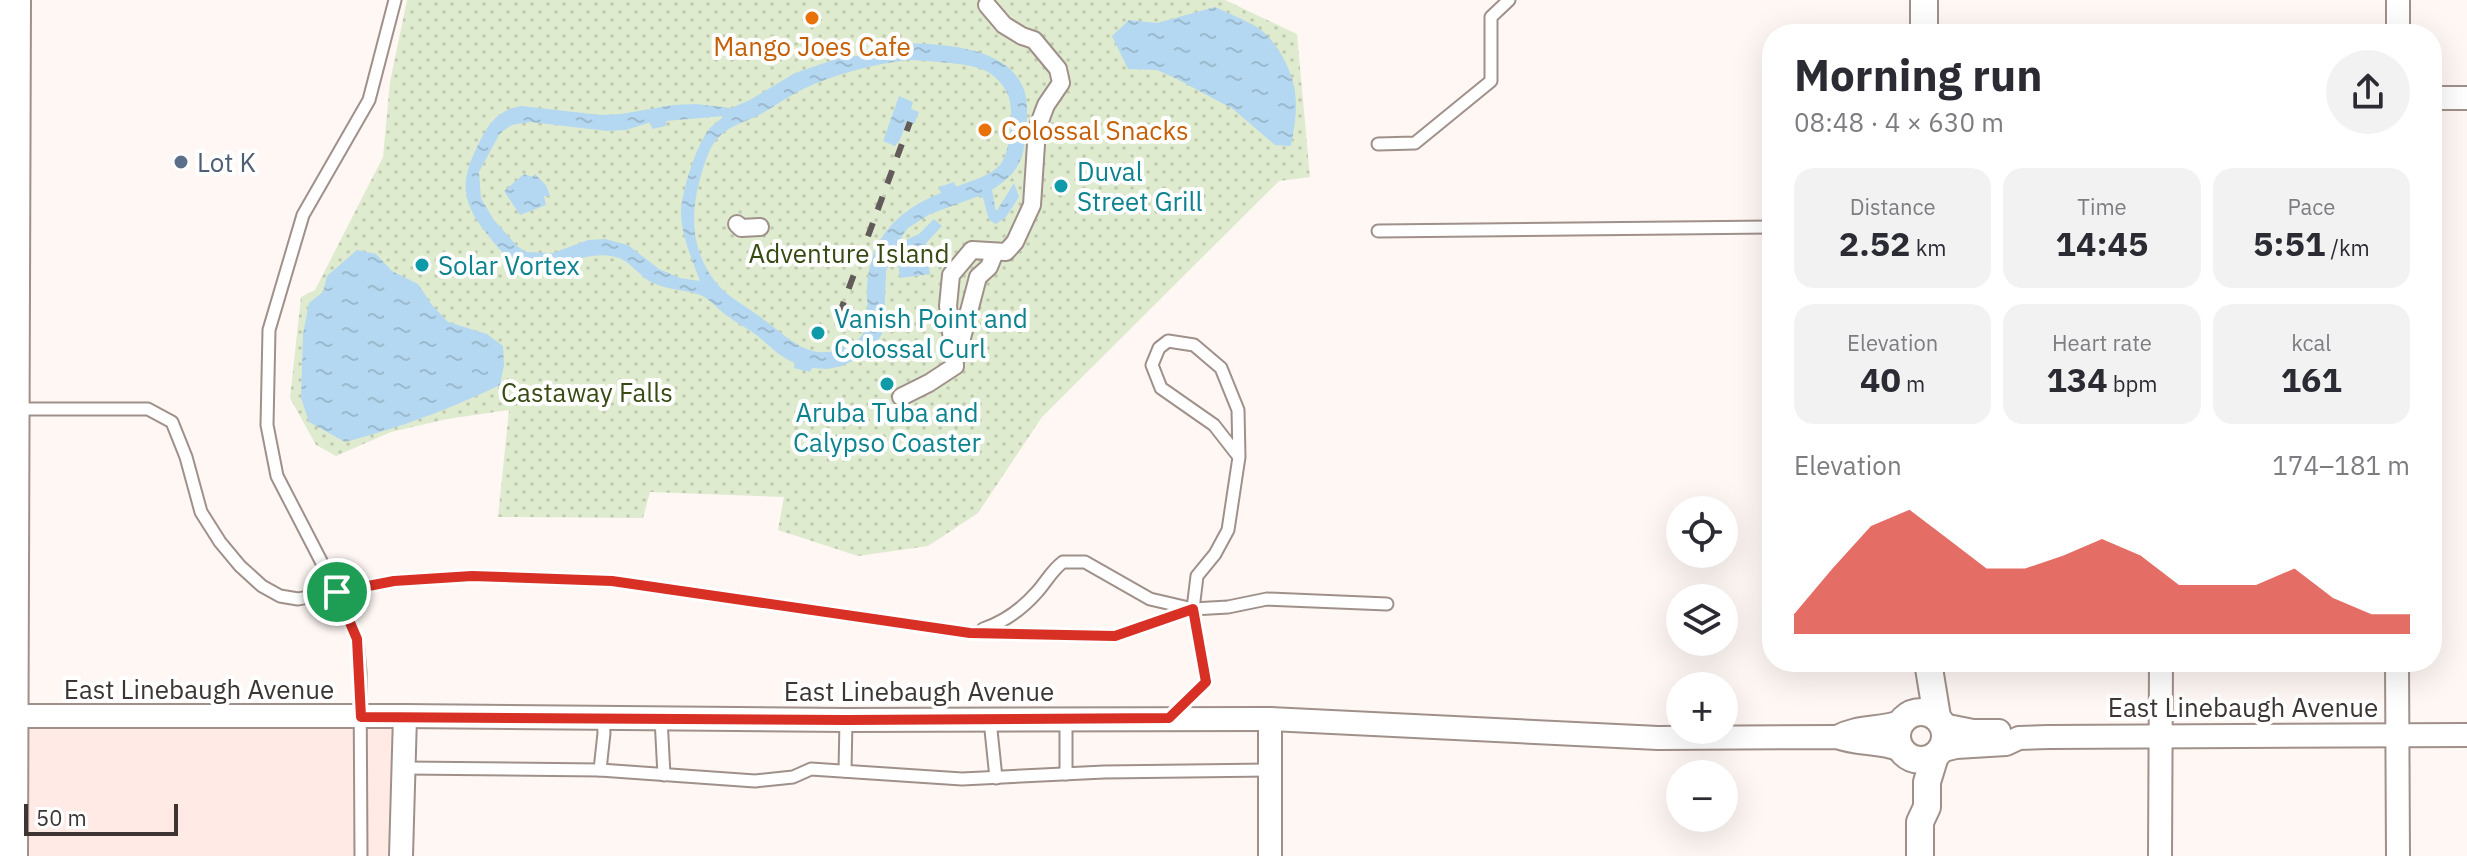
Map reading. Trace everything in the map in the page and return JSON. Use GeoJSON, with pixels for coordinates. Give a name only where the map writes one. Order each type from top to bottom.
{"type":"FeatureCollection","features":[{"type":"Feature","properties":{"kind":"main road"},"geometry":{"type":"LineString","coordinates":[[12,856],[6,716],[6,409],[15,0]]}},
{"type":"Feature","properties":{"kind":"street"},"geometry":{"type":"LineString","coordinates":[[1924,0],[1924,24]]}},
{"type":"Feature","properties":{"kind":"street"},"geometry":{"type":"LineString","coordinates":[[2398,0],[2398,24]]}},
{"type":"Feature","properties":{"kind":"street"},"geometry":{"type":"LineString","coordinates":[[955,366],[948,306],[951,275],[972,250],[1006,252],[1011,248],[1032,205],[1037,129],[1046,105],[1061,83],[1058,69],[1034,40],[1004,25],[987,5]]}},
{"type":"Feature","properties":{"kind":"street"},"geometry":{"type":"LineString","coordinates":[[2442,98],[2467,98]]}},
{"type":"Feature","properties":{"kind":"street"},"geometry":{"type":"LineString","coordinates":[[739,228],[760,227]]}},
{"type":"Feature","properties":{"kind":"street"},"geometry":{"type":"LineString","coordinates":[[901,397],[955,366],[978,277],[989,267],[995,252]]}},
{"type":"Feature","properties":{"kind":"street"},"geometry":{"type":"LineString","coordinates":[[1916,672],[1915,694],[1897,735],[1912,781],[1914,807],[1920,822],[1920,856]]}},
{"type":"Feature","properties":{"kind":"street"},"geometry":{"type":"LineString","coordinates":[[1920,822],[1927,807],[1927,782],[1939,737],[1929,672]]}},
{"type":"Feature","properties":{"kind":"street"},"geometry":{"type":"LineString","coordinates":[[2160,856],[2161,672]]}},
{"type":"Feature","properties":{"kind":"street"},"geometry":{"type":"LineString","coordinates":[[2397,672],[2398,856]]}},
{"type":"Feature","properties":{"kind":"street"},"geometry":{"type":"LineString","coordinates":[[1906,718],[1923,712],[1939,737]]}},
{"type":"Feature","properties":{"kind":"street","name":"East Linebaugh Avenue"},"geometry":{"type":"LineString","coordinates":[[6,716],[1270,719],[1658,738],[1837,737],[1853,743],[1890,745],[1904,752]]}},
{"type":"Feature","properties":{"kind":"street"},"geometry":{"type":"LineString","coordinates":[[401,856],[405,716]]}},
{"type":"Feature","properties":{"kind":"street","name":"East Linebaugh Avenue"},"geometry":{"type":"LineString","coordinates":[[1837,737],[1852,729],[1891,725],[1906,718]]}},
{"type":"Feature","properties":{"kind":"street"},"geometry":{"type":"LineString","coordinates":[[1270,719],[1270,856]]}},
{"type":"Feature","properties":{"kind":"street","name":"East Linebaugh Avenue"},"geometry":{"type":"LineString","coordinates":[[1939,737],[1973,745],[2006,744],[2019,738],[2467,735]]}},
{"type":"Feature","properties":{"kind":"street"},"geometry":{"type":"LineString","coordinates":[[1904,752],[1921,760],[1939,737]]}},
{"type":"Feature","properties":{"kind":"lane"},"geometry":{"type":"LineString","coordinates":[[361,856],[361,717],[357,639],[337,592],[277,476],[267,425],[269,330],[303,215],[369,100],[395,0]]}},
{"type":"Feature","properties":{"kind":"lane"},"geometry":{"type":"LineString","coordinates":[[1378,144],[1415,143],[1491,81],[1491,17],[1509,0]]}},
{"type":"Feature","properties":{"kind":"lane"},"geometry":{"type":"LineString","coordinates":[[1378,231],[1762,227]]}},
{"type":"Feature","properties":{"kind":"lane"},"geometry":{"type":"LineString","coordinates":[[1169,718],[1206,682],[1193,609],[1197,576],[1215,554],[1228,530],[1239,457],[1238,410],[1221,368],[1194,345],[1168,341],[1159,348],[1152,365],[1161,388],[1214,425],[1239,457]]}},
{"type":"Feature","properties":{"kind":"lane"},"geometry":{"type":"LineString","coordinates":[[6,409],[148,409],[160,414],[172,422],[180,437],[201,512],[220,542],[262,586],[280,596],[298,599],[394,581],[472,576],[612,581],[970,633],[1115,636],[1193,609],[1228,607],[1267,599],[1387,604]]}},
{"type":"Feature","properties":{"kind":"lane"},"geometry":{"type":"LineString","coordinates":[[970,633],[994,625],[1015,613],[1063,562],[1085,562],[1150,599],[1193,609]]}},
{"type":"Feature","properties":{"kind":"lane"},"geometry":{"type":"LineString","coordinates":[[600,770],[603,718]]}},
{"type":"Feature","properties":{"kind":"lane"},"geometry":{"type":"LineString","coordinates":[[661,718],[664,775]]}},
{"type":"Feature","properties":{"kind":"lane"},"geometry":{"type":"LineString","coordinates":[[993,719],[991,730],[996,778]]}},
{"type":"Feature","properties":{"kind":"lane"},"geometry":{"type":"LineString","coordinates":[[1066,719],[1066,774]]}},
{"type":"Feature","properties":{"kind":"lane"},"geometry":{"type":"LineString","coordinates":[[845,771],[846,720]]}},
{"type":"Feature","properties":{"kind":"lane"},"geometry":{"type":"LineString","coordinates":[[404,768],[600,770],[755,781],[793,777],[811,769],[962,779],[1270,770]]}},
{"type":"Feature","properties":{"kind":"shaded area"},"geometry":{"type":"Polygon","coordinates":[[[23,728],[394,728],[390,856],[22,856],[23,728]]]}},
{"type":"Feature","properties":{"kind":"green space","name":"Adventure Island"},"geometry":{"type":"Polygon","coordinates":[[[407,0],[1225,0],[1297,34],[1310,177],[1279,181],[1042,417],[978,513],[928,546],[858,556],[778,530],[784,497],[650,492],[643,518],[498,517],[509,410],[447,419],[391,432],[336,456],[316,445],[290,398],[301,297],[315,290],[383,157],[390,82],[407,0]]]}},
{"type":"Feature","properties":{"kind":"water"},"geometry":{"type":"Polygon","coordinates":[[[1215,7],[1259,29],[1281,54],[1292,77],[1296,98],[1291,146],[1275,145],[1233,109],[1177,79],[1157,70],[1128,69],[1112,36],[1129,20],[1157,23],[1215,7]]]}},
{"type":"Feature","properties":{"kind":"water"},"geometry":{"type":"Polygon","coordinates":[[[903,43],[974,51],[991,57],[1018,77],[1027,102],[1025,141],[1014,172],[992,190],[996,212],[1014,183],[1019,197],[1006,217],[996,224],[989,220],[983,198],[979,196],[930,214],[908,228],[886,271],[882,334],[862,356],[842,366],[812,368],[810,372],[794,368],[795,363],[706,298],[653,283],[619,258],[592,256],[552,266],[526,266],[502,252],[471,210],[466,188],[469,166],[489,126],[507,110],[521,106],[601,115],[673,105],[731,108],[795,73],[836,59],[833,49],[846,45],[851,56],[861,56],[879,47],[903,43]],[[912,60],[861,69],[805,88],[726,131],[714,143],[706,159],[696,197],[694,222],[698,247],[708,271],[727,294],[807,349],[816,352],[837,350],[861,336],[867,319],[869,269],[880,240],[899,217],[941,193],[939,187],[954,182],[956,187],[980,178],[996,169],[1004,159],[1011,108],[1007,93],[998,80],[975,67],[912,60]],[[724,116],[666,121],[666,126],[652,129],[651,123],[648,123],[626,130],[607,131],[530,122],[512,125],[500,133],[479,172],[481,198],[494,220],[526,252],[553,253],[588,240],[605,239],[628,245],[659,269],[680,278],[700,281],[688,249],[681,207],[699,146],[710,128],[724,116]]]}},
{"type":"Feature","properties":{"kind":"water"},"geometry":{"type":"Polygon","coordinates":[[[899,96],[913,102],[911,109],[919,112],[914,124],[907,121],[895,146],[883,141],[899,96]]]}},
{"type":"Feature","properties":{"kind":"water"},"geometry":{"type":"Polygon","coordinates":[[[524,174],[532,177],[535,174],[546,185],[550,196],[544,196],[546,205],[520,215],[504,191],[524,174]]]}},
{"type":"Feature","properties":{"kind":"water"},"geometry":{"type":"Polygon","coordinates":[[[934,219],[942,226],[926,243],[930,274],[900,278],[897,256],[906,240],[919,234],[934,219]]]}},
{"type":"Feature","properties":{"kind":"water"},"geometry":{"type":"Polygon","coordinates":[[[357,250],[376,254],[392,271],[418,284],[448,322],[487,334],[503,346],[504,365],[500,385],[424,417],[345,442],[309,422],[301,398],[303,334],[309,303],[323,292],[327,276],[357,250]]]}},
{"type":"Feature","properties":{"kind":"railway"},"geometry":{"type":"LineString","coordinates":[[839,315],[910,122]]}},
{"type":"Feature","properties":{"kind":"place","name":"Mango Joes Cafe"},"geometry":{"type":"Point","coordinates":[812,18]}},
{"type":"Feature","properties":{"kind":"place","name":"Colossal Snacks"},"geometry":{"type":"Point","coordinates":[985,130]}},
{"type":"Feature","properties":{"kind":"place","name":"Lot K"},"geometry":{"type":"Point","coordinates":[181,162]}},
{"type":"Feature","properties":{"kind":"place","name":"Duval Street Grill"},"geometry":{"type":"Point","coordinates":[1061,186]}},
{"type":"Feature","properties":{"kind":"place","name":"Solar Vortex"},"geometry":{"type":"Point","coordinates":[422,265]}},
{"type":"Feature","properties":{"kind":"place","name":"Vanish Point and Colossal Curl"},"geometry":{"type":"Point","coordinates":[818,333]}},
{"type":"Feature","properties":{"kind":"place","name":"Aruba Tuba and Calypso Coaster"},"geometry":{"type":"Point","coordinates":[887,384]}},
{"type":"Feature","properties":{"kind":"route"},"geometry":{"type":"LineString","coordinates":[[472,576],[612,581],[970,633],[1115,636],[1193,609],[1206,682],[1169,718],[361,717],[357,639],[337,592],[394,581],[472,576]]}},
{"type":"Feature","properties":{"kind":"park label","name":"Castaway Falls"},"geometry":{"type":"Point","coordinates":[587,392]}}]}
